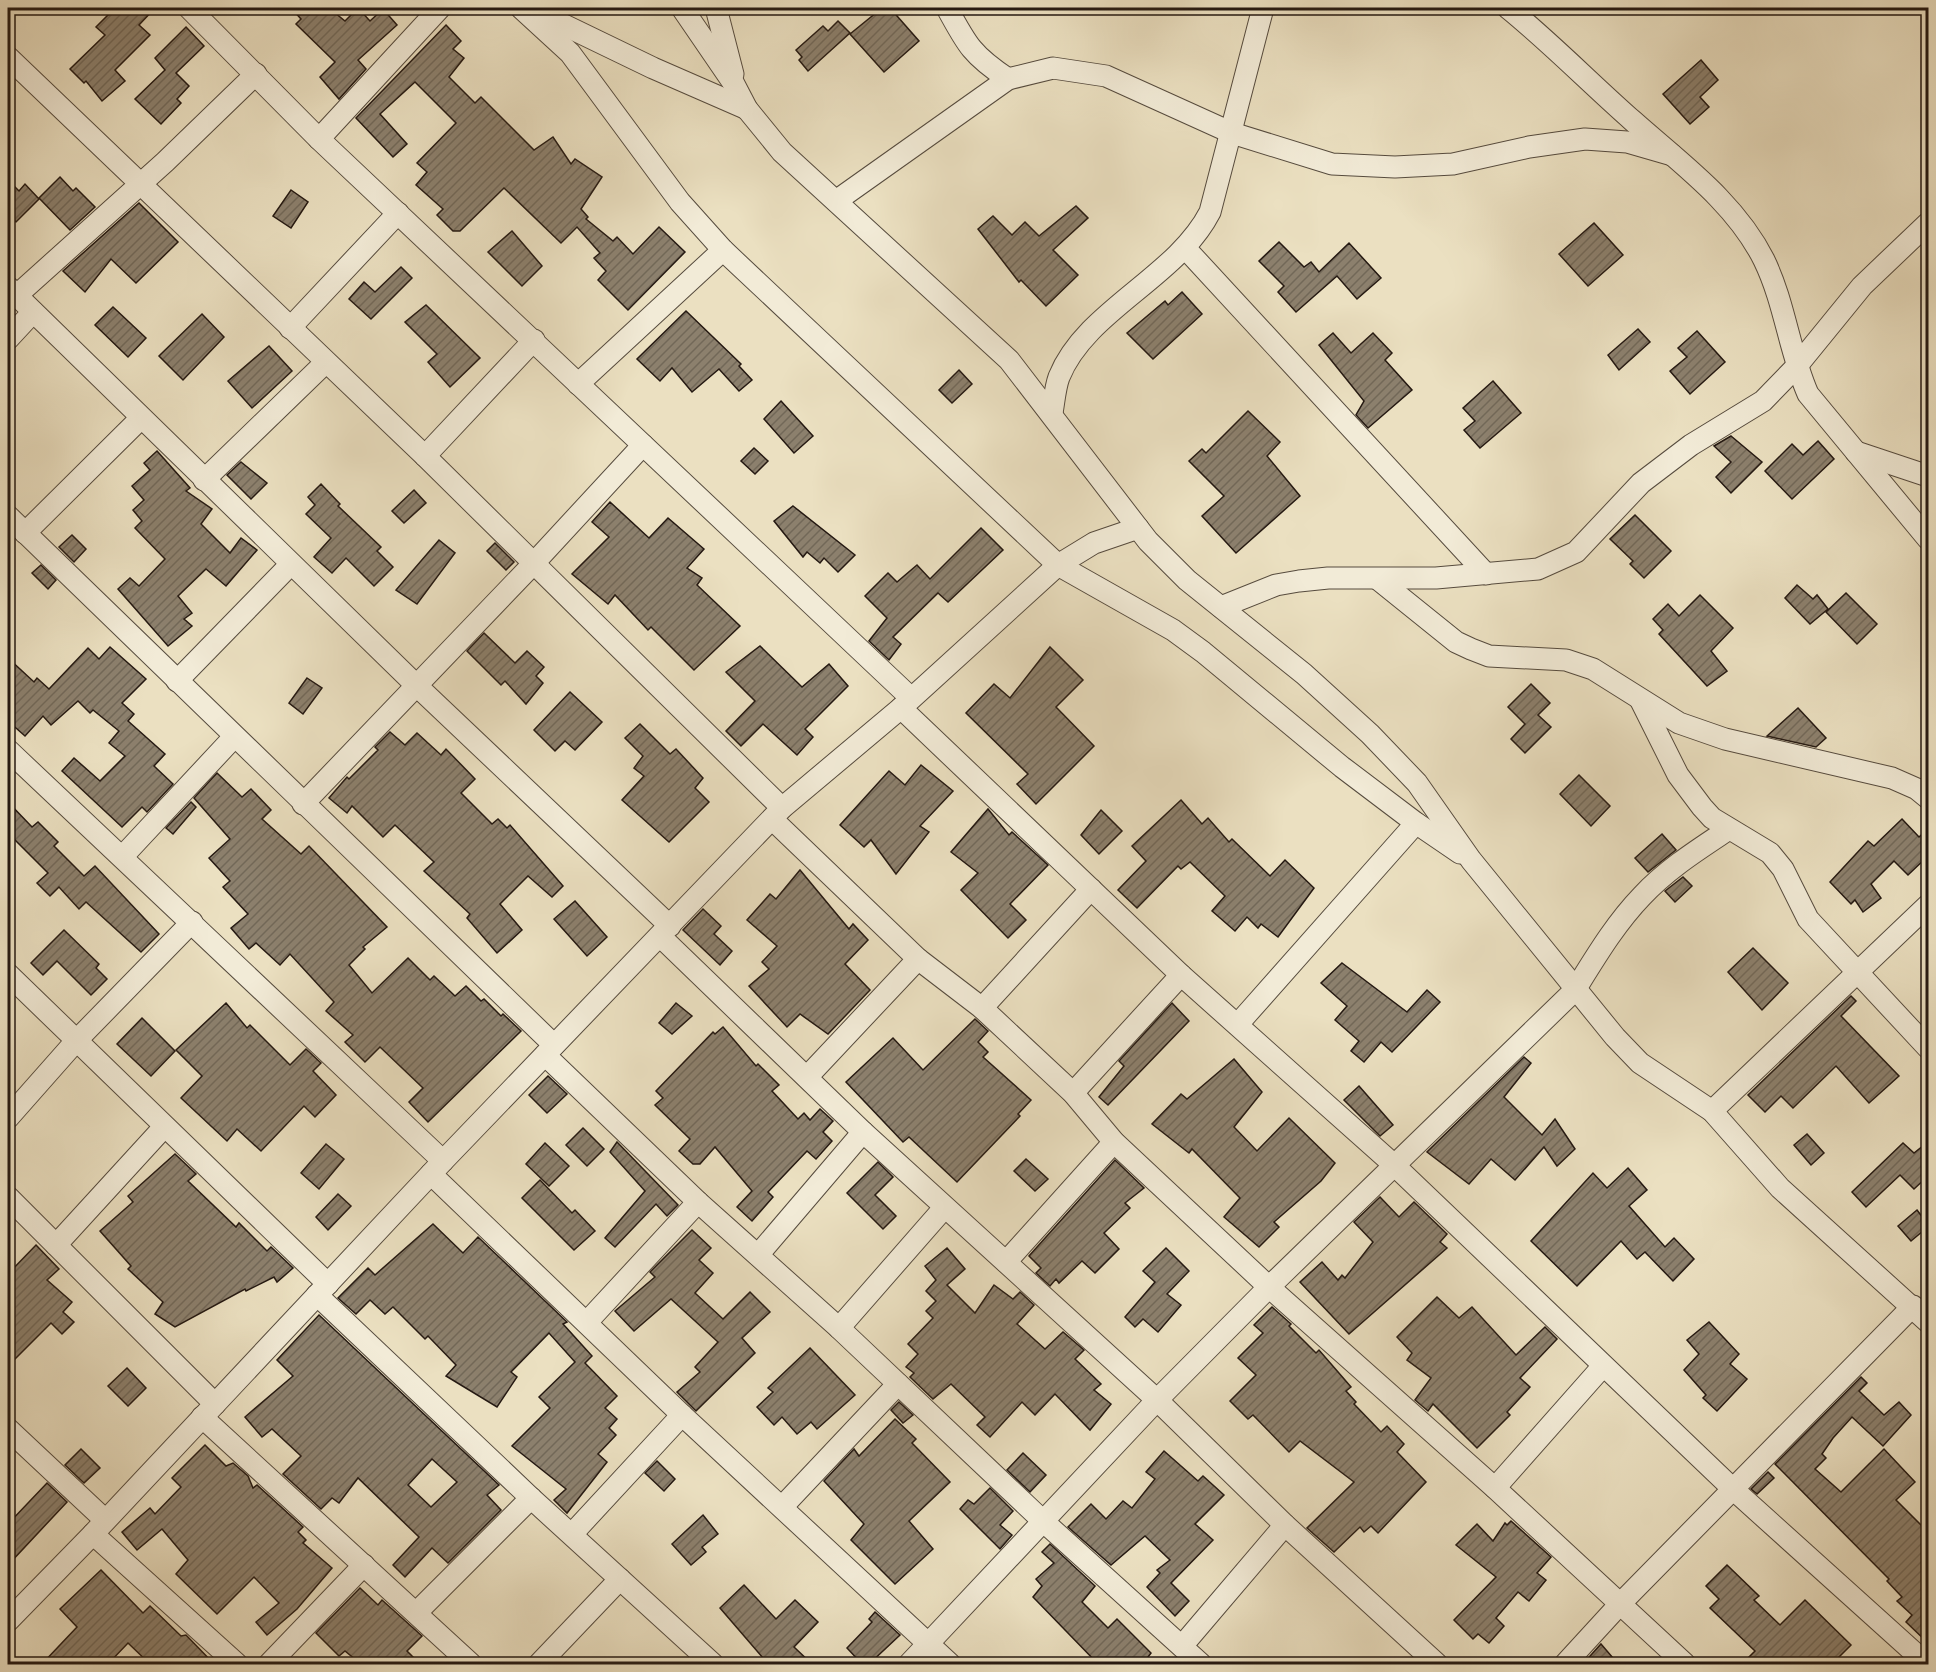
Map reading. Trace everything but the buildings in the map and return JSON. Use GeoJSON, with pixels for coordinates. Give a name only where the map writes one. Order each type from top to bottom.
{"type":"FeatureCollection","features":[{"type":"Feature","properties":{"kind":"street"},"geometry":{"type":"LineString","coordinates":[[189,8],[319,139],[534,340],[643,446],[1181,975],[1393,1164],[1734,1490],[1927,1665]]}},
{"type":"Feature","properties":{"kind":"street"},"geometry":{"type":"LineString","coordinates":[[319,139],[440,8]]}},
{"type":"Feature","properties":{"kind":"street"},"geometry":{"type":"LineString","coordinates":[[521,8],[570,52],[681,202],[723,250],[1058,565],[1173,630],[1416,824],[1471,860]]}},
{"type":"Feature","properties":{"kind":"street"},"geometry":{"type":"LineString","coordinates":[[528,8],[653,68],[747,109]]}},
{"type":"Feature","properties":{"kind":"street"},"geometry":{"type":"LineString","coordinates":[[682,8],[734,84],[747,109],[782,152],[1009,360],[1052,413],[1090,469],[1138,528],[1187,580],[1304,674],[1370,734],[1417,783],[1471,860],[1575,990],[1641,1063],[1712,1111],[1780,1188],[1929,1322]]}},
{"type":"Feature","properties":{"kind":"street"},"geometry":{"type":"LineString","coordinates":[[716,8],[734,84]]}},
{"type":"Feature","properties":{"kind":"street"},"geometry":{"type":"LineString","coordinates":[[947,8],[965,42],[980,60],[1008,79]]}},
{"type":"Feature","properties":{"kind":"street"},"geometry":{"type":"LineString","coordinates":[[1052,413],[1059,378],[1072,353],[1117,307],[1186,249],[1199,234],[1210,212],[1263,8]]}},
{"type":"Feature","properties":{"kind":"street"},"geometry":{"type":"LineString","coordinates":[[1508,8],[1702,181],[1742,224],[1764,259],[1777,289],[1796,367],[1808,394],[1929,539]]}},
{"type":"Feature","properties":{"kind":"street"},"geometry":{"type":"LineString","coordinates":[[8,57],[534,563],[918,959],[982,1008],[1072,1093],[1114,1142],[1269,1287],[1495,1488],[1685,1665]]}},
{"type":"Feature","properties":{"kind":"street"},"geometry":{"type":"LineString","coordinates":[[836,201],[1008,79],[1053,68],[1106,76],[1232,134],[1332,164],[1395,167],[1453,164],[1529,147],[1585,139],[1628,142],[1672,155]]}},
{"type":"Feature","properties":{"kind":"street"},"geometry":{"type":"LineString","coordinates":[[256,74],[170,157],[12,291],[666,932],[863,1132],[1157,1400],[1285,1525],[1437,1665]]}},
{"type":"Feature","properties":{"kind":"street"},"geometry":{"type":"LineString","coordinates":[[290,328],[398,213]]}},
{"type":"Feature","properties":{"kind":"street"},"geometry":{"type":"LineString","coordinates":[[1221,607],[1276,585],[1328,578],[1379,579],[1538,569],[1576,552],[1641,483],[1691,445],[1749,412],[1796,367],[1862,286],[1929,223]]}},
{"type":"Feature","properties":{"kind":"street"},"geometry":{"type":"LineString","coordinates":[[1186,249],[1486,574]]}},
{"type":"Feature","properties":{"kind":"street"},"geometry":{"type":"LineString","coordinates":[[578,384],[723,250]]}},
{"type":"Feature","properties":{"kind":"street"},"geometry":{"type":"LineString","coordinates":[[8,339],[33,312]]}},
{"type":"Feature","properties":{"kind":"street"},"geometry":{"type":"LineString","coordinates":[[425,456],[534,340]]}},
{"type":"Feature","properties":{"kind":"street"},"geometry":{"type":"LineString","coordinates":[[204,480],[325,363]]}},
{"type":"Feature","properties":{"kind":"street"},"geometry":{"type":"LineString","coordinates":[[26,533],[140,418]]}},
{"type":"Feature","properties":{"kind":"street"},"geometry":{"type":"LineString","coordinates":[[303,804],[643,446]]}},
{"type":"Feature","properties":{"kind":"street"},"geometry":{"type":"LineString","coordinates":[[1856,452],[1929,476]]}},
{"type":"Feature","properties":{"kind":"street"},"geometry":{"type":"LineString","coordinates":[[8,516],[303,804],[550,1050],[698,1202],[839,1328],[1044,1522],[1201,1665]]}},
{"type":"Feature","properties":{"kind":"street"},"geometry":{"type":"LineString","coordinates":[[8,1621],[209,1411],[437,1167],[666,932],[777,813],[906,703],[1058,565],[1094,543],[1138,528]]}},
{"type":"Feature","properties":{"kind":"street"},"geometry":{"type":"LineString","coordinates":[[177,681],[291,564]]}},
{"type":"Feature","properties":{"kind":"street"},"geometry":{"type":"LineString","coordinates":[[1379,579],[1456,642],[1471,649],[1489,656],[1566,660],[1593,669],[1641,701],[1680,723],[1725,740],[1892,778],[1917,789],[1929,798]]}},
{"type":"Feature","properties":{"kind":"street"},"geometry":{"type":"LineString","coordinates":[[1641,701],[1678,775],[1702,807],[1729,828],[1770,853],[1783,869],[1808,919],[1929,1048]]}},
{"type":"Feature","properties":{"kind":"street"},"geometry":{"type":"LineString","coordinates":[[123,856],[234,737]]}},
{"type":"Feature","properties":{"kind":"street"},"geometry":{"type":"LineString","coordinates":[[8,750],[192,922],[437,1167],[586,1322],[682,1416],[929,1643],[950,1665]]}},
{"type":"Feature","properties":{"kind":"street"},"geometry":{"type":"LineString","coordinates":[[1238,1024],[1416,824]]}},
{"type":"Feature","properties":{"kind":"street"},"geometry":{"type":"LineString","coordinates":[[909,1665],[1157,1400],[1393,1164],[1575,990],[1608,938],[1642,896],[1680,862],[1729,828]]}},
{"type":"Feature","properties":{"kind":"street"},"geometry":{"type":"LineString","coordinates":[[982,1008],[1091,889]]}},
{"type":"Feature","properties":{"kind":"street"},"geometry":{"type":"LineString","coordinates":[[1712,1111],[1859,974],[1929,905]]}},
{"type":"Feature","properties":{"kind":"street"},"geometry":{"type":"LineString","coordinates":[[8,1118],[76,1041],[192,922]]}},
{"type":"Feature","properties":{"kind":"street"},"geometry":{"type":"LineString","coordinates":[[807,1077],[918,959]]}},
{"type":"Feature","properties":{"kind":"street"},"geometry":{"type":"LineString","coordinates":[[8,974],[164,1127],[531,1498],[713,1665]]}},
{"type":"Feature","properties":{"kind":"street"},"geometry":{"type":"LineString","coordinates":[[1072,1093],[1181,975]]}},
{"type":"Feature","properties":{"kind":"street"},"geometry":{"type":"LineString","coordinates":[[56,1245],[164,1127]]}},
{"type":"Feature","properties":{"kind":"street"},"geometry":{"type":"LineString","coordinates":[[758,1255],[863,1132]]}},
{"type":"Feature","properties":{"kind":"street"},"geometry":{"type":"LineString","coordinates":[[1006,1262],[1114,1142]]}},
{"type":"Feature","properties":{"kind":"street"},"geometry":{"type":"LineString","coordinates":[[8,1197],[56,1245],[209,1411],[364,1565],[417,1612],[471,1665]]}},
{"type":"Feature","properties":{"kind":"street"},"geometry":{"type":"LineString","coordinates":[[586,1322],[698,1202]]}},
{"type":"Feature","properties":{"kind":"street"},"geometry":{"type":"LineString","coordinates":[[839,1328],[944,1208]]}},
{"type":"Feature","properties":{"kind":"street"},"geometry":{"type":"LineString","coordinates":[[1565,1665],[1620,1604],[1913,1306]]}},
{"type":"Feature","properties":{"kind":"street"},"geometry":{"type":"LineString","coordinates":[[1495,1488],[1603,1366]]}},
{"type":"Feature","properties":{"kind":"street"},"geometry":{"type":"LineString","coordinates":[[782,1507],[898,1384]]}},
{"type":"Feature","properties":{"kind":"street"},"geometry":{"type":"LineString","coordinates":[[572,1534],[682,1416]]}},
{"type":"Feature","properties":{"kind":"street"},"geometry":{"type":"LineString","coordinates":[[8,1429],[99,1527],[237,1665]]}},
{"type":"Feature","properties":{"kind":"street"},"geometry":{"type":"LineString","coordinates":[[417,1612],[531,1498]]}},
{"type":"Feature","properties":{"kind":"street"},"geometry":{"type":"LineString","coordinates":[[1182,1646],[1285,1525]]}},
{"type":"Feature","properties":{"kind":"street"},"geometry":{"type":"LineString","coordinates":[[269,1665],[364,1565]]}},
{"type":"Feature","properties":{"kind":"street"},"geometry":{"type":"LineString","coordinates":[[539,1665],[620,1579]]}}]}
